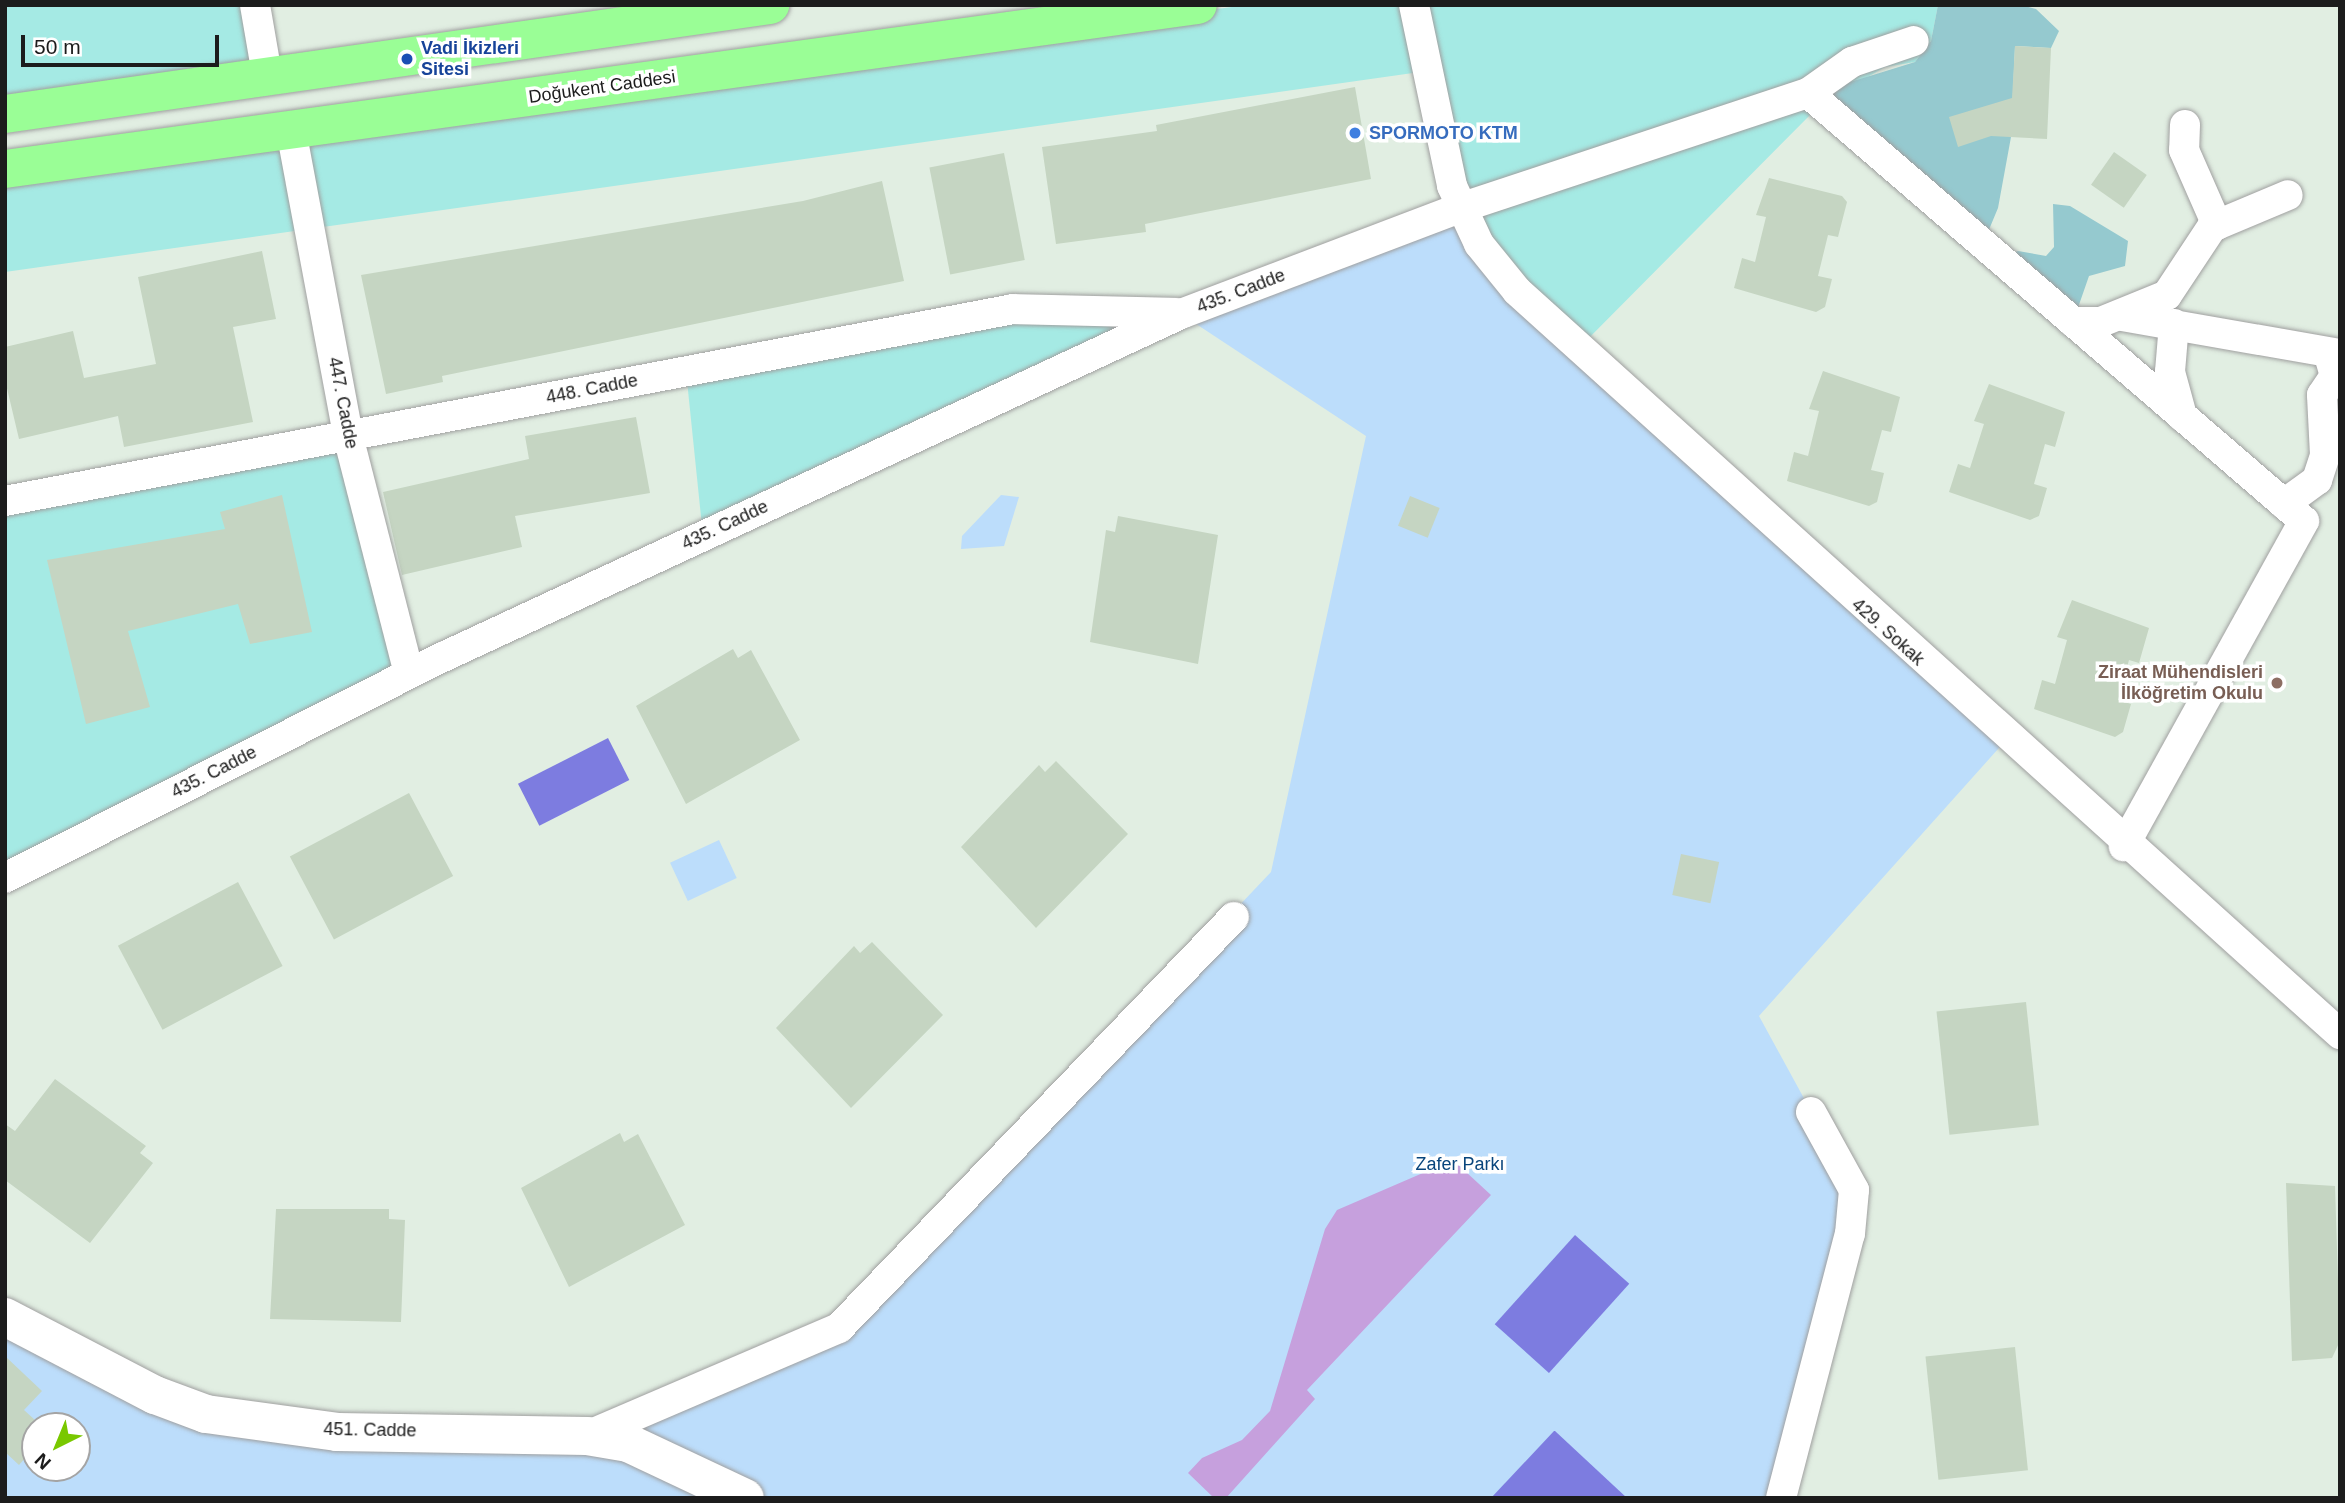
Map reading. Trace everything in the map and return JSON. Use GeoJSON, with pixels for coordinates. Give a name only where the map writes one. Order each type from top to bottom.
{"type":"FeatureCollection","features":[{"type":"Feature","properties":{"kind":"main road"},"geometry":{"type":"LineString","coordinates":[[5,114],[268,80],[770,5]]}},
{"type":"Feature","properties":{"kind":"main road","name":"Doğukent Caddesi"},"geometry":{"type":"LineString","coordinates":[[5,169],[1198,5]]}},
{"type":"Feature","properties":{"kind":"street"},"geometry":{"type":"LineString","coordinates":[[255,5],[268,80]]}},
{"type":"Feature","properties":{"kind":"street","name":"429. Sokak"},"geometry":{"type":"LineString","coordinates":[[1414,5],[1441,146],[1460,208],[1490,260],[1531,305],[2124,846],[2340,1034]]}},
{"type":"Feature","properties":{"kind":"street","name":"435. Cadde"},"geometry":{"type":"LineString","coordinates":[[5,878],[409,673],[1181,314],[1460,208],[1808,93],[1852,62],[1914,41]]}},
{"type":"Feature","properties":{"kind":"street"},"geometry":{"type":"LineString","coordinates":[[1808,93],[2304,521],[2124,846]]}},
{"type":"Feature","properties":{"kind":"street"},"geometry":{"type":"LineString","coordinates":[[2185,125],[2184,150],[2217,225]]}},
{"type":"Feature","properties":{"kind":"street","name":"447. Cadde"},"geometry":{"type":"LineString","coordinates":[[291,130],[348,436],[409,673]]}},
{"type":"Feature","properties":{"kind":"street"},"geometry":{"type":"LineString","coordinates":[[2122,316],[2167,295],[2185,260],[2217,225],[2288,195]]}},
{"type":"Feature","properties":{"kind":"street","name":"448. Cadde"},"geometry":{"type":"LineString","coordinates":[[5,501],[1013,309],[1181,314]]}},
{"type":"Feature","properties":{"kind":"street"},"geometry":{"type":"LineString","coordinates":[[2073,322],[2122,316],[2334,355],[2336,376],[2322,395],[2325,455],[2317,480],[2284,505]]}},
{"type":"Feature","properties":{"kind":"street"},"geometry":{"type":"LineString","coordinates":[[2174,324],[2170,372],[2182,416]]}},
{"type":"Feature","properties":{"kind":"street"},"geometry":{"type":"LineString","coordinates":[[587,1436],[839,1328],[1234,918]]}},
{"type":"Feature","properties":{"kind":"street"},"geometry":{"type":"LineString","coordinates":[[1780,1498],[1852,1212],[1854,1190],[1811,1112]]}},
{"type":"Feature","properties":{"kind":"street","name":"451. Cadde"},"geometry":{"type":"LineString","coordinates":[[5,1317],[155,1395],[206,1414],[337,1432],[587,1436],[628,1443],[745,1498]]}},
{"type":"Feature","properties":{"kind":"shaded area"},"geometry":{"type":"Polygon","coordinates":[[[255,5],[268,80],[5,114],[5,7],[255,5]]]}},
{"type":"Feature","properties":{"kind":"shaded area"},"geometry":{"type":"Polygon","coordinates":[[[1247,5],[1938,5],[1931,41],[1915,62],[1885,67],[1821,104],[1578,349],[1491,260],[1427,71],[5,272],[5,171],[1247,5]]]}},
{"type":"Feature","properties":{"kind":"shaded area"},"geometry":{"type":"Polygon","coordinates":[[[1938,5],[2021,5],[2036,9],[2059,31],[2051,48],[2015,46],[2011,137],[1998,208],[1983,244],[1821,104],[1844,84],[1915,62],[1931,41],[1938,5]]]}},
{"type":"Feature","properties":{"kind":"shaded area"},"geometry":{"type":"Polygon","coordinates":[[[2053,204],[2070,206],[2128,241],[2125,266],[2089,276],[2073,322],[2004,257],[2018,251],[2046,256],[2054,247],[2053,204]]]}},
{"type":"Feature","properties":{"kind":"shaded area"},"geometry":{"type":"Polygon","coordinates":[[[1013,309],[1181,314],[703,536],[686,371],[1013,309]]]}},
{"type":"Feature","properties":{"kind":"shaded area"},"geometry":{"type":"Polygon","coordinates":[[[348,436],[409,673],[5,878],[5,501],[348,436]]]}},
{"type":"Feature","properties":{"kind":"shaded area"},"geometry":{"type":"Polygon","coordinates":[[[608,738],[629,780],[539,826],[518,784],[608,738]]]}},
{"type":"Feature","properties":{"kind":"shaded area"},"geometry":{"type":"Polygon","coordinates":[[[1453,1160],[1491,1195],[1307,1390],[1315,1399],[1226,1498],[1214,1498],[1188,1473],[1202,1458],[1242,1440],[1270,1411],[1325,1229],[1337,1210],[1453,1160]]]}},
{"type":"Feature","properties":{"kind":"shaded area"},"geometry":{"type":"Polygon","coordinates":[[[1575,1235],[1629,1284],[1549,1373],[1495,1324],[1575,1235]]]}},
{"type":"Feature","properties":{"kind":"shaded area"},"geometry":{"type":"Polygon","coordinates":[[[1555,1431],[1627,1498],[1491,1498],[1555,1431]]]}},
{"type":"Feature","properties":{"kind":"green space","name":"Zafer Parkı"},"geometry":{"type":"Polygon","coordinates":[[[1460,208],[1479,244],[2007,739],[1759,1016],[1854,1190],[1781,1498],[5,1498],[5,1329],[206,1414],[555,1432],[839,1328],[1271,872],[1366,436],[1181,314],[1460,208]]]}},
{"type":"Feature","properties":{"kind":"green space"},"geometry":{"type":"Polygon","coordinates":[[[1001,495],[1019,497],[1004,546],[961,549],[962,536],[1001,495]]]}},
{"type":"Feature","properties":{"kind":"green space"},"geometry":{"type":"Polygon","coordinates":[[[719,840],[737,878],[688,901],[670,863],[719,840]]]}},
{"type":"Feature","properties":{"kind":"building"},"geometry":{"type":"Polygon","coordinates":[[[2015,46],[2051,48],[2047,139],[1991,136],[1958,147],[1949,117],[2012,98],[2015,46]]]}},
{"type":"Feature","properties":{"kind":"building"},"geometry":{"type":"Polygon","coordinates":[[[1355,87],[1371,179],[1145,224],[1146,232],[1056,244],[1042,147],[1157,131],[1156,125],[1355,87]]]}},
{"type":"Feature","properties":{"kind":"building"},"geometry":{"type":"Polygon","coordinates":[[[2114,152],[2147,175],[2124,208],[2091,185],[2114,152]]]}},
{"type":"Feature","properties":{"kind":"building"},"geometry":{"type":"Polygon","coordinates":[[[1004,153],[1025,260],[950,274],[929,168],[1004,153]]]}},
{"type":"Feature","properties":{"kind":"building"},"geometry":{"type":"Polygon","coordinates":[[[1769,178],[1842,196],[1847,202],[1838,237],[1828,235],[1818,276],[1832,279],[1825,307],[1816,312],[1734,288],[1742,258],[1755,262],[1766,217],[1756,215],[1769,178]]]}},
{"type":"Feature","properties":{"kind":"building"},"geometry":{"type":"Polygon","coordinates":[[[882,181],[904,281],[442,376],[443,382],[386,394],[361,275],[803,201],[882,181]]]}},
{"type":"Feature","properties":{"kind":"building"},"geometry":{"type":"Polygon","coordinates":[[[262,251],[276,319],[233,327],[253,422],[124,447],[118,416],[19,439],[5,380],[5,347],[73,331],[84,378],[156,364],[138,277],[262,251]]]}},
{"type":"Feature","properties":{"kind":"building"},"geometry":{"type":"Polygon","coordinates":[[[1823,371],[1900,397],[1891,432],[1882,430],[1871,470],[1884,473],[1877,502],[1869,506],[1787,481],[1794,452],[1808,456],[1819,411],[1809,409],[1823,371]]]}},
{"type":"Feature","properties":{"kind":"building"},"geometry":{"type":"Polygon","coordinates":[[[1989,384],[2065,412],[2055,447],[2045,444],[2034,484],[2047,488],[2039,516],[2030,520],[1949,492],[1958,464],[1970,468],[1984,424],[1974,421],[1989,384]]]}},
{"type":"Feature","properties":{"kind":"building"},"geometry":{"type":"Polygon","coordinates":[[[636,417],[650,493],[515,516],[522,547],[402,575],[383,492],[529,459],[525,436],[636,417]]]}},
{"type":"Feature","properties":{"kind":"building"},"geometry":{"type":"Polygon","coordinates":[[[282,495],[312,632],[250,644],[238,604],[128,631],[150,707],[86,724],[47,560],[225,529],[220,512],[282,495]]]}},
{"type":"Feature","properties":{"kind":"building"},"geometry":{"type":"Polygon","coordinates":[[[1410,496],[1440,508],[1428,538],[1398,526],[1410,496]]]}},
{"type":"Feature","properties":{"kind":"building"},"geometry":{"type":"Polygon","coordinates":[[[1118,516],[1218,535],[1198,664],[1090,642],[1106,530],[1115,532],[1118,516]]]}},
{"type":"Feature","properties":{"kind":"building"},"geometry":{"type":"Polygon","coordinates":[[[2072,600],[2149,628],[2139,663],[2129,660],[2118,700],[2131,704],[2123,732],[2115,737],[2034,709],[2042,680],[2055,684],[2067,640],[2057,637],[2072,600]]]}},
{"type":"Feature","properties":{"kind":"building"},"geometry":{"type":"Polygon","coordinates":[[[733,649],[738,658],[751,650],[800,740],[686,804],[636,706],[733,649]]]}},
{"type":"Feature","properties":{"kind":"building"},"geometry":{"type":"Polygon","coordinates":[[[1056,761],[1128,834],[1036,928],[961,847],[1039,765],[1045,772],[1056,761]]]}},
{"type":"Feature","properties":{"kind":"building"},"geometry":{"type":"Polygon","coordinates":[[[409,793],[453,876],[334,939],[290,856],[409,793]]]}},
{"type":"Feature","properties":{"kind":"building"},"geometry":{"type":"Polygon","coordinates":[[[1681,854],[1719,862],[1710,903],[1672,895],[1681,854]]]}},
{"type":"Feature","properties":{"kind":"building"},"geometry":{"type":"Polygon","coordinates":[[[238,882],[283,966],[163,1030],[118,946],[238,882]]]}},
{"type":"Feature","properties":{"kind":"building"},"geometry":{"type":"Polygon","coordinates":[[[872,942],[943,1015],[851,1108],[776,1028],[854,946],[860,953],[872,942]]]}},
{"type":"Feature","properties":{"kind":"building"},"geometry":{"type":"Polygon","coordinates":[[[2026,1002],[2039,1125],[1949,1135],[1936,1011],[2026,1002]]]}},
{"type":"Feature","properties":{"kind":"building"},"geometry":{"type":"Polygon","coordinates":[[[55,1079],[146,1146],[140,1153],[153,1163],[90,1243],[5,1180],[5,1124],[15,1131],[55,1079]]]}},
{"type":"Feature","properties":{"kind":"building"},"geometry":{"type":"Polygon","coordinates":[[[620,1133],[624,1142],[638,1134],[685,1225],[569,1287],[521,1188],[620,1133]]]}},
{"type":"Feature","properties":{"kind":"building"},"geometry":{"type":"Polygon","coordinates":[[[2286,1183],[2335,1186],[2340,1341],[2332,1358],[2292,1361],[2286,1183]]]}},
{"type":"Feature","properties":{"kind":"building"},"geometry":{"type":"Polygon","coordinates":[[[276,1209],[389,1209],[389,1219],[405,1220],[401,1322],[270,1319],[276,1209]]]}},
{"type":"Feature","properties":{"kind":"building"},"geometry":{"type":"Polygon","coordinates":[[[2015,1347],[2028,1470],[1938,1480],[1925,1356],[2015,1347]]]}},
{"type":"Feature","properties":{"kind":"building"},"geometry":{"type":"Polygon","coordinates":[[[5,1356],[42,1391],[24,1410],[26,1412],[21,1412],[21,1463],[19,1465],[5,1452],[5,1356]]]}},
{"type":"Feature","properties":{"kind":"place","name":"Vadi İkizleri Sitesi"},"geometry":{"type":"Point","coordinates":[407,59]}},
{"type":"Feature","properties":{"kind":"place","name":"SPORMOTO KTM"},"geometry":{"type":"Point","coordinates":[1355,133]}},
{"type":"Feature","properties":{"kind":"place","name":"Ziraat Mühendisleri İlköğretim Okulu"},"geometry":{"type":"Point","coordinates":[2277,683]}}]}
